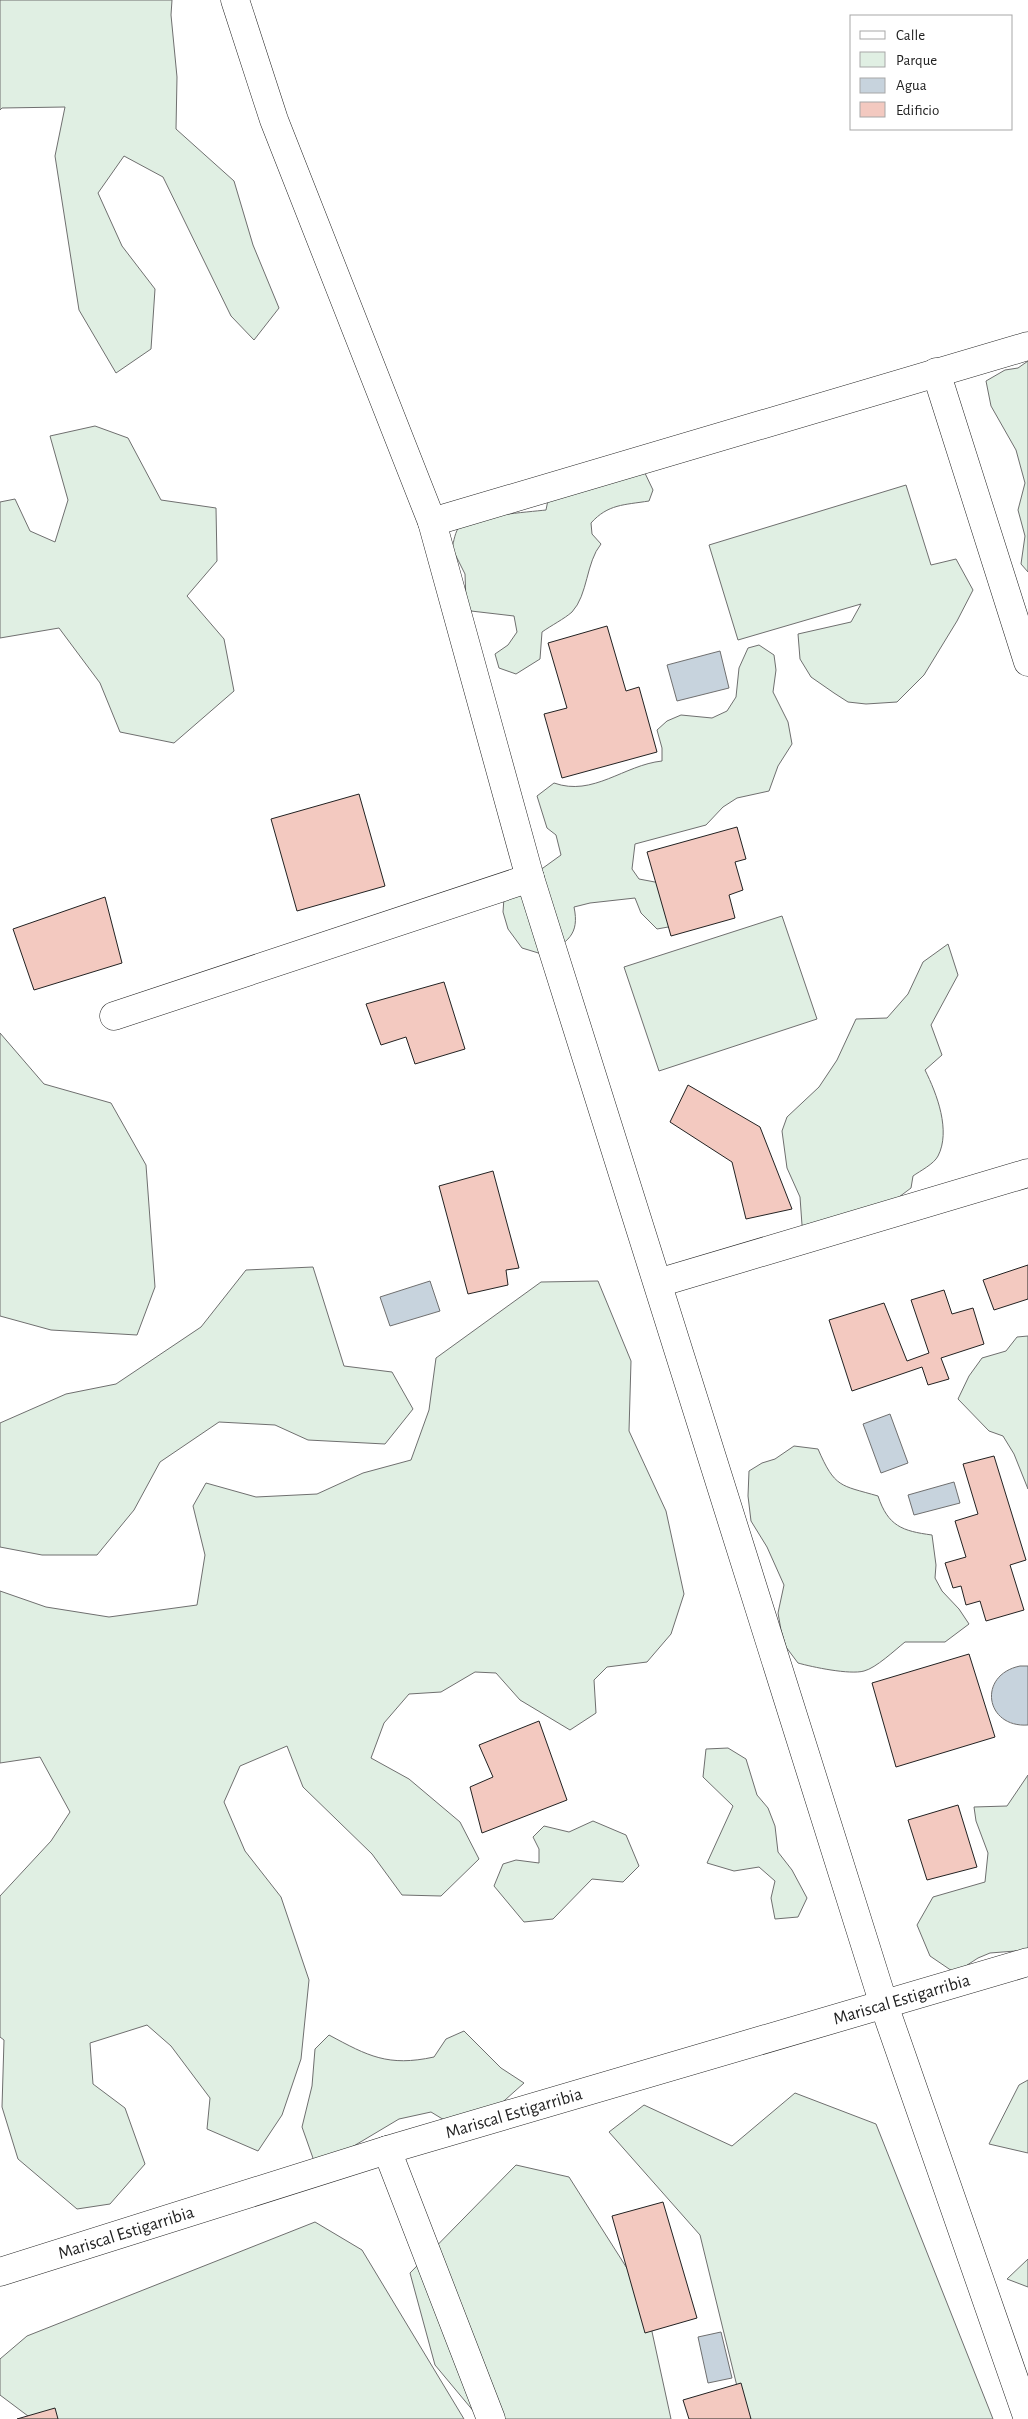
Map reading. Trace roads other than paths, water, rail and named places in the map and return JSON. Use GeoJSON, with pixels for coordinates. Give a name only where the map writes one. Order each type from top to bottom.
{"type":"FeatureCollection","features":[{"type":"Feature","properties":{"kind":"street"},"geometry":{"type":"LineString","coordinates":[[235,0],[274,120],[432,522],[530,878],[884,2006],[1028,2419]]}},
{"type":"Feature","properties":{"kind":"street"},"geometry":{"type":"LineString","coordinates":[[432,522],[1028,346]]}},
{"type":"Feature","properties":{"kind":"street"},"geometry":{"type":"LineString","coordinates":[[936,372],[1028,662]]}},
{"type":"Feature","properties":{"kind":"street"},"geometry":{"type":"LineString","coordinates":[[114,1016],[530,878]]}},
{"type":"Feature","properties":{"kind":"street"},"geometry":{"type":"LineString","coordinates":[[658,1283],[1028,1173]]}},
{"type":"Feature","properties":{"kind":"street","name":"Mariscal Estigarribia"},"geometry":{"type":"LineString","coordinates":[[0,2272],[387,2150],[884,2006],[1028,1962]]}},
{"type":"Feature","properties":{"kind":"street"},"geometry":{"type":"LineString","coordinates":[[387,2150],[491,2419]]}},
{"type":"Feature","properties":{"kind":"water"},"geometry":{"type":"Polygon","coordinates":[[[720,651],[729,688],[677,701],[667,665],[720,651]]]}},
{"type":"Feature","properties":{"kind":"water"},"geometry":{"type":"Polygon","coordinates":[[[430,1281],[440,1311],[390,1326],[380,1297],[430,1281]]]}},
{"type":"Feature","properties":{"kind":"water"},"geometry":{"type":"Polygon","coordinates":[[[890,1414],[908,1463],[881,1473],[863,1424],[890,1414]]]}},
{"type":"Feature","properties":{"kind":"water"},"geometry":{"type":"Polygon","coordinates":[[[954,1482],[960,1503],[914,1515],[908,1495],[954,1482]]]}},
{"type":"Feature","properties":{"kind":"water"},"geometry":{"type":"Polygon","coordinates":[[[1020,1666],[1028,1666],[1028,1725],[1014,1724],[1003,1718],[995,1710],[992,1700],[992,1689],[997,1679],[1006,1671],[1020,1666]]]}},
{"type":"Feature","properties":{"kind":"water"},"geometry":{"type":"Polygon","coordinates":[[[721,2332],[732,2378],[708,2383],[698,2337],[721,2332]]]}}]}
